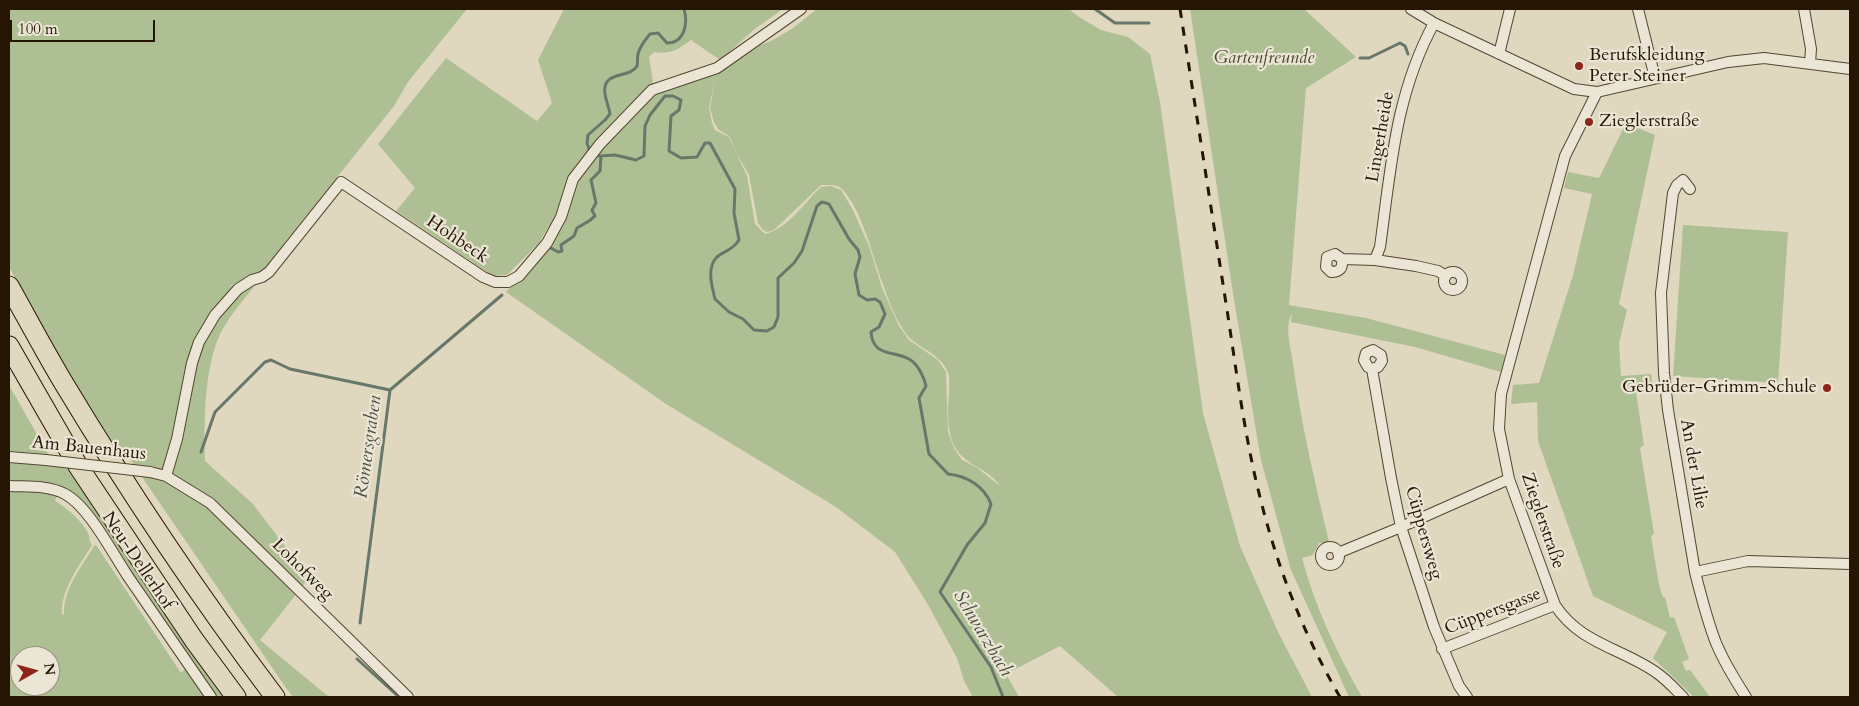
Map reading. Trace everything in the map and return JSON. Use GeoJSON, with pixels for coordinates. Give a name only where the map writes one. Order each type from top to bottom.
{"type":"FeatureCollection","features":[{"type":"Feature","properties":{"kind":"highway"},"geometry":{"type":"LineString","coordinates":[[9,286],[62,381],[137,500],[194,585],[275,697]]}},
{"type":"Feature","properties":{"kind":"highway"},"geometry":{"type":"LineString","coordinates":[[9,346],[78,466],[194,640],[236,697]]}},
{"type":"Feature","properties":{"kind":"street","name":"Hohbeck"},"geometry":{"type":"LineString","coordinates":[[166,476],[177,439],[192,363],[199,342],[216,315],[238,289],[269,272],[340,182],[483,277],[495,282],[508,282],[519,276],[547,243],[561,217],[573,179],[587,160],[652,90],[717,68],[801,9]]}},
{"type":"Feature","properties":{"kind":"street"},"geometry":{"type":"LineString","coordinates":[[1411,9],[1434,24],[1574,89],[1597,92],[1728,62],[1764,58],[1850,69]]}},
{"type":"Feature","properties":{"kind":"street"},"geometry":{"type":"LineString","coordinates":[[1499,54],[1510,9]]}},
{"type":"Feature","properties":{"kind":"street"},"geometry":{"type":"LineString","coordinates":[[1638,9],[1655,78]]}},
{"type":"Feature","properties":{"kind":"street"},"geometry":{"type":"LineString","coordinates":[[1804,9],[1812,49],[1810,63]]}},
{"type":"Feature","properties":{"kind":"street","name":"Lingerheide"},"geometry":{"type":"LineString","coordinates":[[1375,260],[1380,247],[1400,110],[1422,44],[1434,24]]}},
{"type":"Feature","properties":{"kind":"street","name":"Zieglerstraße"},"geometry":{"type":"LineString","coordinates":[[1597,92],[1565,156],[1501,394],[1499,429],[1509,480],[1555,606],[1563,618],[1576,630],[1657,673],[1683,697]]}},
{"type":"Feature","properties":{"kind":"street","name":"An der Lilie"},"geometry":{"type":"LineString","coordinates":[[1690,189],[1683,180],[1677,185],[1673,193],[1661,293],[1664,373],[1668,410],[1695,572],[1716,642],[1746,697]]}},
{"type":"Feature","properties":{"kind":"street"},"geometry":{"type":"LineString","coordinates":[[1342,260],[1375,260],[1438,271],[1446,276]]}},
{"type":"Feature","properties":{"kind":"street","name":"Cüppersweg"},"geometry":{"type":"LineString","coordinates":[[1372,369],[1390,478],[1401,527],[1442,649],[1459,686],[1467,697]]}},
{"type":"Feature","properties":{"kind":"street","name":"Am Bauenhaus"},"geometry":{"type":"LineString","coordinates":[[9,457],[150,472],[166,476]]}},
{"type":"Feature","properties":{"kind":"street","name":"Lohofweg"},"geometry":{"type":"LineString","coordinates":[[166,476],[195,493],[216,509],[408,697]]}},
{"type":"Feature","properties":{"kind":"street"},"geometry":{"type":"LineString","coordinates":[[1338,553],[1509,480]]}},
{"type":"Feature","properties":{"kind":"street","name":"Neu-Dellerhof"},"geometry":{"type":"LineString","coordinates":[[9,486],[48,488],[64,494],[77,504],[88,516],[211,697]]}},
{"type":"Feature","properties":{"kind":"street"},"geometry":{"type":"LineString","coordinates":[[1695,572],[1748,561],[1850,564]]}},
{"type":"Feature","properties":{"kind":"street","name":"Cüppersgasse"},"geometry":{"type":"LineString","coordinates":[[1442,649],[1555,606]]}},
{"type":"Feature","properties":{"kind":"green space"},"geometry":{"type":"Polygon","coordinates":[[[9,9],[467,9],[408,82],[394,106],[286,241],[266,272],[229,286],[257,283],[225,325],[213,352],[207,383],[205,461],[253,504],[309,578],[260,640],[329,697],[293,697],[284,685],[127,455],[113,443],[83,398],[9,267],[9,9]]]}},
{"type":"Feature","properties":{"kind":"green space"},"geometry":{"type":"Polygon","coordinates":[[[564,9],[783,9],[756,28],[720,60],[691,40],[674,51],[665,53],[654,52],[649,57],[653,83],[685,75],[773,40],[793,28],[817,9],[1069,9],[1101,30],[1128,37],[1150,54],[1160,102],[1203,413],[1240,546],[1279,634],[1312,697],[1118,697],[1060,646],[1006,674],[1019,697],[973,697],[964,681],[957,658],[927,603],[895,552],[836,507],[666,404],[506,292],[542,255],[549,226],[538,244],[507,275],[493,276],[396,211],[415,188],[378,144],[446,58],[537,121],[552,103],[538,60],[564,9]],[[715,80],[709,107],[712,123],[715,130],[729,137],[747,176],[755,224],[765,234],[774,231],[789,221],[821,187],[831,186],[841,190],[853,210],[869,246],[882,288],[899,326],[909,340],[938,360],[946,372],[948,432],[954,448],[962,460],[976,467],[1000,486],[990,475],[965,459],[955,447],[949,427],[948,373],[942,362],[912,340],[899,323],[886,293],[862,222],[849,198],[838,186],[821,185],[774,230],[767,232],[763,230],[758,223],[749,175],[730,137],[718,129],[710,108],[715,80]]]}},
{"type":"Feature","properties":{"kind":"green space","name":"Gartenfreunde"},"geometry":{"type":"Polygon","coordinates":[[[1190,9],[1304,9],[1356,57],[1306,88],[1289,305],[1366,318],[1505,355],[1501,372],[1415,347],[1291,322],[1292,314],[1288,325],[1289,338],[1300,408],[1329,542],[1319,543],[1313,555],[1302,558],[1313,594],[1328,629],[1362,697],[1349,697],[1291,570],[1261,460],[1234,300],[1190,9]]]}},
{"type":"Feature","properties":{"kind":"green space"},"geometry":{"type":"Polygon","coordinates":[[[1626,123],[1655,135],[1619,304],[1627,310],[1619,343],[1621,376],[1651,374],[1653,390],[1636,392],[1644,445],[1640,448],[1654,534],[1651,536],[1659,585],[1663,597],[1665,597],[1670,618],[1674,617],[1689,659],[1682,662],[1686,671],[1690,670],[1710,697],[1694,697],[1653,658],[1667,632],[1593,596],[1538,441],[1537,402],[1511,404],[1513,385],[1539,383],[1573,275],[1592,194],[1564,188],[1568,172],[1599,178],[1626,123]]]}},
{"type":"Feature","properties":{"kind":"green space"},"geometry":{"type":"Polygon","coordinates":[[[1683,225],[1788,232],[1778,383],[1673,376],[1683,225]]]}},
{"type":"Feature","properties":{"kind":"green space"},"geometry":{"type":"Polygon","coordinates":[[[9,385],[48,454],[9,451],[9,385]]]}},
{"type":"Feature","properties":{"kind":"green space"},"geometry":{"type":"Polygon","coordinates":[[[9,462],[67,469],[145,586],[224,697],[214,697],[81,502],[9,483],[9,462]]]}},
{"type":"Feature","properties":{"kind":"green space"},"geometry":{"type":"Polygon","coordinates":[[[9,489],[57,494],[55,501],[83,524],[88,533],[92,545],[67,587],[62,606],[62,615],[64,614],[70,587],[96,545],[181,673],[185,669],[205,697],[9,697],[9,489]]]}},
{"type":"Feature","properties":{"kind":"waterway","name":"Schwarzbach"},"geometry":{"type":"LineString","coordinates":[[684,9],[685,26],[678,40],[667,43],[658,33],[650,34],[640,48],[637,66],[633,70],[607,81],[605,94],[610,114],[588,135],[587,143],[590,152],[599,156],[615,155],[636,160],[644,156],[645,126],[650,115],[665,96],[673,96],[681,100],[679,110],[671,116],[669,151],[681,158],[697,157],[705,143],[710,143],[735,189],[734,213],[739,240],[714,261],[711,277],[715,299],[729,312],[743,319],[754,330],[767,331],[774,327],[778,317],[778,278],[794,263],[802,251],[817,206],[822,202],[829,204],[849,239],[858,250],[860,257],[855,274],[859,295],[867,300],[875,299],[880,302],[885,314],[879,327],[871,332],[875,346],[884,352],[903,356],[912,361],[918,367],[924,379],[926,386],[919,398],[929,454],[948,474],[962,477],[979,487],[991,504],[985,523],[967,545],[940,592],[991,667],[1003,697]]}},
{"type":"Feature","properties":{"kind":"waterway"},"geometry":{"type":"LineString","coordinates":[[1095,9],[1115,23],[1149,23]]}},
{"type":"Feature","properties":{"kind":"waterway"},"geometry":{"type":"LineString","coordinates":[[1360,58],[1369,58],[1400,43],[1405,46],[1408,54]]}},
{"type":"Feature","properties":{"kind":"waterway","name":"Römersgraben"},"geometry":{"type":"LineString","coordinates":[[551,248],[558,252],[562,251],[561,245],[574,236],[577,228],[595,216],[592,210],[596,203],[591,180],[600,171],[601,156]]}},
{"type":"Feature","properties":{"kind":"waterway","name":"Römersgraben"},"geometry":{"type":"LineString","coordinates":[[360,623],[390,390],[502,295]]}},
{"type":"Feature","properties":{"kind":"waterway"},"geometry":{"type":"LineString","coordinates":[[201,452],[215,412],[265,362],[271,360],[290,369],[390,390]]}},
{"type":"Feature","properties":{"kind":"waterway","name":"Römersgraben"},"geometry":{"type":"LineString","coordinates":[[357,659],[399,697]]}},
{"type":"Feature","properties":{"kind":"railway"},"geometry":{"type":"LineString","coordinates":[[1180,9],[1250,454],[1276,555],[1294,604],[1315,651],[1340,697]]}},
{"type":"Feature","properties":{"kind":"place","name":"Berufskleidung Peter Steiner"},"geometry":{"type":"Point","coordinates":[1579,66]}},
{"type":"Feature","properties":{"kind":"place","name":"Zieglerstraße"},"geometry":{"type":"Point","coordinates":[1589,122]}},
{"type":"Feature","properties":{"kind":"place","name":"Gebrüder-Grimm-Schule"},"geometry":{"type":"Point","coordinates":[1827,388]}}]}
